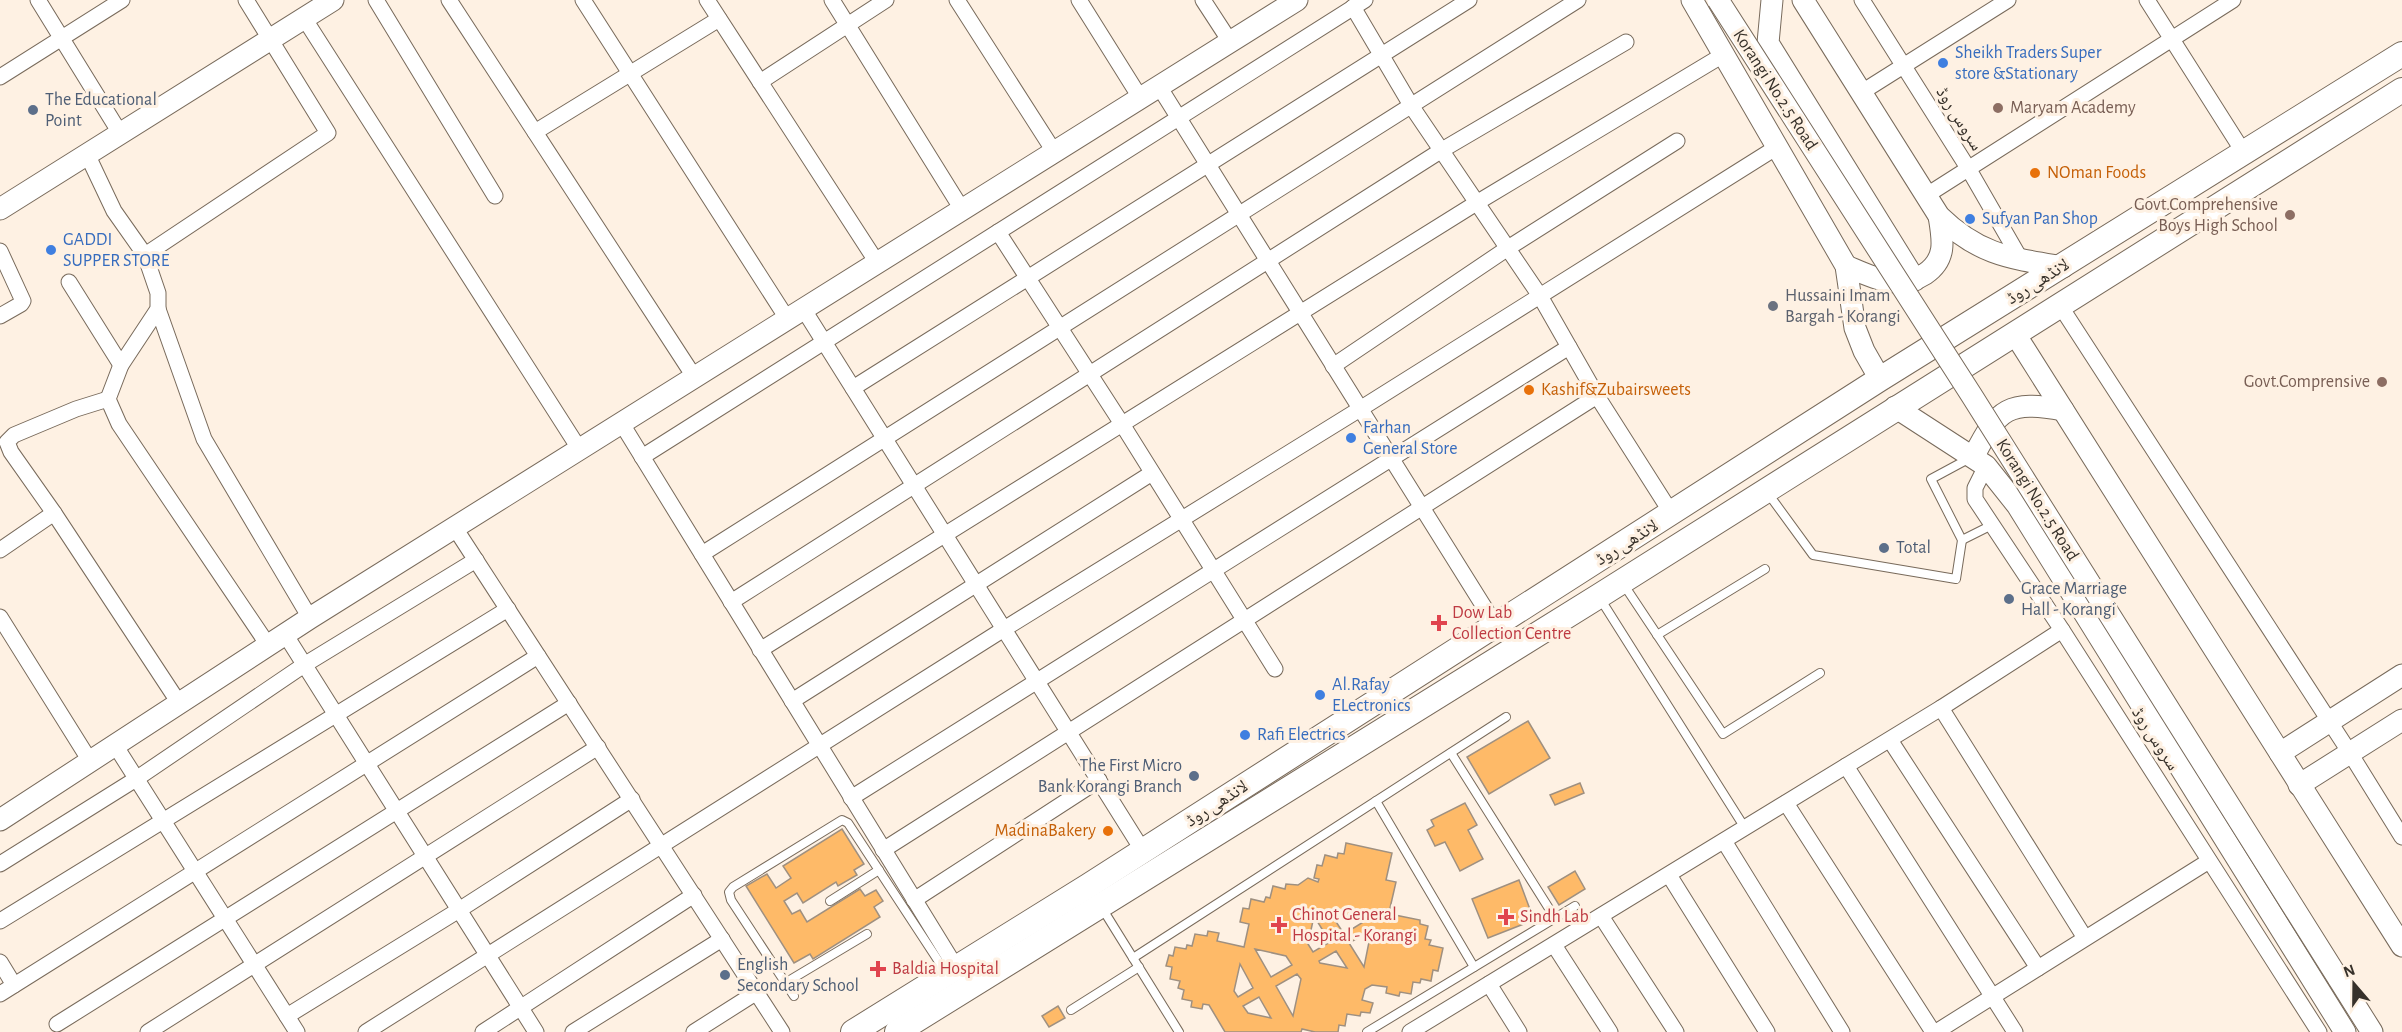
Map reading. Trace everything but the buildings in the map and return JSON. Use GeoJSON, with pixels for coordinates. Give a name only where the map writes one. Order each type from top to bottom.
{"type":"FeatureCollection","features":[{"type":"Feature","properties":{"kind":"main road"},"geometry":{"type":"LineString","coordinates":[[0,209],[333,0]]}},
{"type":"Feature","properties":{"kind":"main road"},"geometry":{"type":"LineString","coordinates":[[1,818],[310,618],[1160,88],[1297,0]]}},
{"type":"Feature","properties":{"kind":"main road"},"geometry":{"type":"LineString","coordinates":[[1692,0],[1845,266],[1855,328],[1864,351],[1880,379]]}},
{"type":"Feature","properties":{"kind":"main road","name":"Korangi No.2.5 Road"},"geometry":{"type":"LineString","coordinates":[[1718,0],[1984,416],[2372,1032]]}},
{"type":"Feature","properties":{"kind":"main road"},"geometry":{"type":"LineString","coordinates":[[1772,0],[1768,43],[1915,280]]}},
{"type":"Feature","properties":{"kind":"main road"},"geometry":{"type":"LineString","coordinates":[[1803,0],[1939,216],[1957,233],[1976,246],[1998,255],[2062,267]]}},
{"type":"Feature","properties":{"kind":"main road","name":"لانڈھی روڈ"},"geometry":{"type":"LineString","coordinates":[[897,1032],[1094,896],[1143,851],[1880,379],[2402,54]]}},
{"type":"Feature","properties":{"kind":"main road","name":"لانڈھی روڈ"},"geometry":{"type":"LineString","coordinates":[[853,1032],[952,972],[1094,896],[1599,596],[1895,407],[2061,307],[2402,90]]}},
{"type":"Feature","properties":{"kind":"main road"},"geometry":{"type":"LineString","coordinates":[[1845,266],[1888,282],[1904,283],[1915,280],[1933,268],[1942,256],[1943,241],[1939,216]]}},
{"type":"Feature","properties":{"kind":"main road"},"geometry":{"type":"LineString","coordinates":[[2015,334],[2402,946]]}},
{"type":"Feature","properties":{"kind":"main road"},"geometry":{"type":"LineString","coordinates":[[1980,461],[1987,430],[1996,418],[2010,410],[2036,405],[2063,410]]}},
{"type":"Feature","properties":{"kind":"main road"},"geometry":{"type":"LineString","coordinates":[[1895,407],[1980,461],[2017,506],[2345,1032]]}},
{"type":"Feature","properties":{"kind":"main road"},"geometry":{"type":"LineString","coordinates":[[2280,753],[2402,675]]}},
{"type":"Feature","properties":{"kind":"main road"},"geometry":{"type":"LineString","coordinates":[[2299,785],[2402,720]]}},
{"type":"Feature","properties":{"kind":"street"},"geometry":{"type":"LineString","coordinates":[[38,0],[120,133]]}},
{"type":"Feature","properties":{"kind":"street"},"geometry":{"type":"LineString","coordinates":[[2,72],[122,0]]}},
{"type":"Feature","properties":{"kind":"street"},"geometry":{"type":"LineString","coordinates":[[145,255],[328,133],[246,0]]}},
{"type":"Feature","properties":{"kind":"street"},"geometry":{"type":"LineString","coordinates":[[376,0],[495,196]]}},
{"type":"Feature","properties":{"kind":"street"},"geometry":{"type":"LineString","coordinates":[[449,0],[694,378]]}},
{"type":"Feature","properties":{"kind":"street"},"geometry":{"type":"LineString","coordinates":[[583,0],[630,74],[796,315],[824,342],[1143,851]]}},
{"type":"Feature","properties":{"kind":"street"},"geometry":{"type":"LineString","coordinates":[[707,0],[878,264]]}},
{"type":"Feature","properties":{"kind":"street"},"geometry":{"type":"LineString","coordinates":[[832,0],[963,211]]}},
{"type":"Feature","properties":{"kind":"street"},"geometry":{"type":"LineString","coordinates":[[760,82],[886,0]]}},
{"type":"Feature","properties":{"kind":"street"},"geometry":{"type":"LineString","coordinates":[[957,0],[1055,153]]}},
{"type":"Feature","properties":{"kind":"street"},"geometry":{"type":"LineString","coordinates":[[1079,0],[1141,99]]}},
{"type":"Feature","properties":{"kind":"street"},"geometry":{"type":"LineString","coordinates":[[1203,0],[1230,43]]}},
{"type":"Feature","properties":{"kind":"street"},"geometry":{"type":"LineString","coordinates":[[853,388],[1469,0]]}},
{"type":"Feature","properties":{"kind":"street"},"geometry":{"type":"LineString","coordinates":[[702,554],[1578,0]]}},
{"type":"Feature","properties":{"kind":"street","name":"سروس روڈ"},"geometry":{"type":"LineString","coordinates":[[1862,0],[1968,168],[2021,260]]}},
{"type":"Feature","properties":{"kind":"street"},"geometry":{"type":"LineString","coordinates":[[1862,92],[2008,0]]}},
{"type":"Feature","properties":{"kind":"street"},"geometry":{"type":"LineString","coordinates":[[2147,0],[2244,153]]}},
{"type":"Feature","properties":{"kind":"street"},"geometry":{"type":"LineString","coordinates":[[1926,195],[2233,0]]}},
{"type":"Feature","properties":{"kind":"street"},"geometry":{"type":"LineString","coordinates":[[642,457],[1359,4],[1381,55],[1412,106],[1540,296],[1597,396],[1672,514]]}},
{"type":"Feature","properties":{"kind":"street"},"geometry":{"type":"LineString","coordinates":[[304,18],[580,450]]}},
{"type":"Feature","properties":{"kind":"street"},"geometry":{"type":"LineString","coordinates":[[535,132],[719,19]]}},
{"type":"Feature","properties":{"kind":"street"},"geometry":{"type":"LineString","coordinates":[[731,602],[1442,150],[1626,42]]}},
{"type":"Feature","properties":{"kind":"street"},"geometry":{"type":"LineString","coordinates":[[760,650],[1478,202],[1724,55]]}},
{"type":"Feature","properties":{"kind":"street"},"geometry":{"type":"LineString","coordinates":[[1160,88],[1496,626]]}},
{"type":"Feature","properties":{"kind":"street"},"geometry":{"type":"LineString","coordinates":[[1333,366],[1508,248],[1677,141]]}},
{"type":"Feature","properties":{"kind":"street"},"geometry":{"type":"LineString","coordinates":[[366,1032],[1004,629],[1777,147]]}},
{"type":"Feature","properties":{"kind":"street"},"geometry":{"type":"LineString","coordinates":[[87,154],[114,211],[145,255],[158,293],[158,309],[204,439],[310,618]]}},
{"type":"Feature","properties":{"kind":"street"},"geometry":{"type":"LineString","coordinates":[[998,232],[1122,424],[1275,669]]}},
{"type":"Feature","properties":{"kind":"street"},"geometry":{"type":"LineString","coordinates":[[0,250],[23,301],[0,316]]}},
{"type":"Feature","properties":{"kind":"street"},"geometry":{"type":"LineString","coordinates":[[69,282],[122,365]]}},
{"type":"Feature","properties":{"kind":"street"},"geometry":{"type":"LineString","coordinates":[[2061,307],[2402,837]]}},
{"type":"Feature","properties":{"kind":"street"},"geometry":{"type":"LineString","coordinates":[[158,309],[122,365],[108,399],[119,424],[277,640],[304,665],[536,1032]]}},
{"type":"Feature","properties":{"kind":"street"},"geometry":{"type":"LineString","coordinates":[[851,798],[1569,347]]}},
{"type":"Feature","properties":{"kind":"street"},"geometry":{"type":"LineString","coordinates":[[883,850],[1597,396]]}},
{"type":"Feature","properties":{"kind":"street"},"geometry":{"type":"LineString","coordinates":[[108,399],[66,413],[14,435],[7,442],[11,452],[54,513],[179,703]]}},
{"type":"Feature","properties":{"kind":"street"},"geometry":{"type":"LineString","coordinates":[[622,424],[914,900],[930,937],[952,972]]}},
{"type":"Feature","properties":{"kind":"street","name":"سروس روڈ"},"geometry":{"type":"LineString","coordinates":[[1980,461],[1975,499],[2062,630],[2319,1032]]}},
{"type":"Feature","properties":{"kind":"street"},"geometry":{"type":"LineString","coordinates":[[792,701],[1152,473]]}},
{"type":"Feature","properties":{"kind":"street"},"geometry":{"type":"LineString","coordinates":[[0,550],[54,513]]}},
{"type":"Feature","properties":{"kind":"street"},"geometry":{"type":"LineString","coordinates":[[455,528],[782,1032]]}},
{"type":"Feature","properties":{"kind":"street"},"geometry":{"type":"LineString","coordinates":[[0,864],[136,779],[304,665],[476,560]]}},
{"type":"Feature","properties":{"kind":"street"},"geometry":{"type":"LineString","coordinates":[[0,921],[508,609]]}},
{"type":"Feature","properties":{"kind":"street"},"geometry":{"type":"LineString","coordinates":[[0,617],[90,761]]}},
{"type":"Feature","properties":{"kind":"street"},"geometry":{"type":"LineString","coordinates":[[1410,1032],[1431,1027],[1489,984],[1890,740],[2062,630]]}},
{"type":"Feature","properties":{"kind":"street"},"geometry":{"type":"LineString","coordinates":[[0,994],[538,656]]}},
{"type":"Feature","properties":{"kind":"street"},"geometry":{"type":"LineString","coordinates":[[57,1024],[569,703]]}},
{"type":"Feature","properties":{"kind":"street"},"geometry":{"type":"LineString","coordinates":[[1941,708],[2085,938]]}},
{"type":"Feature","properties":{"kind":"street"},"geometry":{"type":"LineString","coordinates":[[1890,740],[2038,968]]}},
{"type":"Feature","properties":{"kind":"street"},"geometry":{"type":"LineString","coordinates":[[115,745],[297,1032]]}},
{"type":"Feature","properties":{"kind":"street"},"geometry":{"type":"LineString","coordinates":[[148,1032],[598,747]]}},
{"type":"Feature","properties":{"kind":"street"},"geometry":{"type":"LineString","coordinates":[[1846,766],[2015,1032]]}},
{"type":"Feature","properties":{"kind":"street"},"geometry":{"type":"LineString","coordinates":[[914,900],[1098,780]]}},
{"type":"Feature","properties":{"kind":"street"},"geometry":{"type":"LineString","coordinates":[[287,1016],[632,799]]}},
{"type":"Feature","properties":{"kind":"street"},"geometry":{"type":"LineString","coordinates":[[1786,803],[1935,1032],[2209,861]]}},
{"type":"Feature","properties":{"kind":"street"},"geometry":{"type":"LineString","coordinates":[[1724,841],[1842,1032]]}},
{"type":"Feature","properties":{"kind":"street"},"geometry":{"type":"LineString","coordinates":[[1669,875],[1767,1032]]}},
{"type":"Feature","properties":{"kind":"street"},"geometry":{"type":"LineString","coordinates":[[483,1032],[694,895]]}},
{"type":"Feature","properties":{"kind":"street"},"geometry":{"type":"LineString","coordinates":[[1601,916],[1676,1032]]}},
{"type":"Feature","properties":{"kind":"street"},"geometry":{"type":"LineString","coordinates":[[573,1032],[722,939]]}},
{"type":"Feature","properties":{"kind":"street"},"geometry":{"type":"LineString","coordinates":[[1554,945],[1610,1032]]}},
{"type":"Feature","properties":{"kind":"street"},"geometry":{"type":"LineString","coordinates":[[0,962],[14,985]]}},
{"type":"Feature","properties":{"kind":"street"},"geometry":{"type":"LineString","coordinates":[[1489,984],[1519,1032]]}},
{"type":"Feature","properties":{"kind":"street"},"geometry":{"type":"LineString","coordinates":[[694,1032],[757,992]]}},
{"type":"Feature","properties":{"kind":"lane"},"geometry":{"type":"LineString","coordinates":[[1766,490],[1813,555],[1956,579],[1962,540],[1931,479],[1980,461]]}},
{"type":"Feature","properties":{"kind":"lane"},"geometry":{"type":"LineString","coordinates":[[1962,540],[1992,525]]}},
{"type":"Feature","properties":{"kind":"lane"},"geometry":{"type":"LineString","coordinates":[[1657,634],[1765,569]]}},
{"type":"Feature","properties":{"kind":"lane"},"geometry":{"type":"LineString","coordinates":[[1621,582],[1723,734],[1820,673]]}},
{"type":"Feature","properties":{"kind":"lane"},"geometry":{"type":"LineString","coordinates":[[1599,596],[1745,828]]}},
{"type":"Feature","properties":{"kind":"lane"},"geometry":{"type":"LineString","coordinates":[[1133,958],[1506,717]]}},
{"type":"Feature","properties":{"kind":"lane"},"geometry":{"type":"LineString","coordinates":[[1451,753],[1556,918]]}},
{"type":"Feature","properties":{"kind":"lane"},"geometry":{"type":"LineString","coordinates":[[1376,801],[1474,967]]}},
{"type":"Feature","properties":{"kind":"lane"},"geometry":{"type":"LineString","coordinates":[[794,996],[731,900],[729,892],[733,887],[842,820],[848,823],[879,870],[930,937]]}},
{"type":"Feature","properties":{"kind":"lane"},"geometry":{"type":"LineString","coordinates":[[830,900],[879,870]]}},
{"type":"Feature","properties":{"kind":"lane"},"geometry":{"type":"LineString","coordinates":[[1094,896],[1179,1032]]}},
{"type":"Feature","properties":{"kind":"lane"},"geometry":{"type":"LineString","coordinates":[[1367,1032],[1575,906]]}},
{"type":"Feature","properties":{"kind":"lane"},"geometry":{"type":"LineString","coordinates":[[785,983],[867,934]]}},
{"type":"Feature","properties":{"kind":"lane"},"geometry":{"type":"LineString","coordinates":[[1071,1010],[1138,967]]}},
{"type":"Feature","properties":{"kind":"place","name":"Sheikh Traders Super store &Stationary"},"geometry":{"type":"Point","coordinates":[1943,63]}},
{"type":"Feature","properties":{"kind":"place","name":"Maryam Academy"},"geometry":{"type":"Point","coordinates":[1998,108]}},
{"type":"Feature","properties":{"kind":"place","name":"The Educational Point"},"geometry":{"type":"Point","coordinates":[33,110]}},
{"type":"Feature","properties":{"kind":"place","name":"NOman Foods"},"geometry":{"type":"Point","coordinates":[2035,173]}},
{"type":"Feature","properties":{"kind":"place","name":"Govt.Comprehensive Boys High School"},"geometry":{"type":"Point","coordinates":[2290,215]}},
{"type":"Feature","properties":{"kind":"place","name":"Sufyan Pan Shop"},"geometry":{"type":"Point","coordinates":[1970,219]}},
{"type":"Feature","properties":{"kind":"place","name":"GADDI SUPPER STORE"},"geometry":{"type":"Point","coordinates":[51,250]}},
{"type":"Feature","properties":{"kind":"place","name":"Hussaini Imam Bargah - Korangi"},"geometry":{"type":"Point","coordinates":[1773,306]}},
{"type":"Feature","properties":{"kind":"place","name":"Govt.Comprensive"},"geometry":{"type":"Point","coordinates":[2382,382]}},
{"type":"Feature","properties":{"kind":"place","name":"Kashif&Zubairsweets"},"geometry":{"type":"Point","coordinates":[1529,390]}},
{"type":"Feature","properties":{"kind":"place","name":"Farhan General Store"},"geometry":{"type":"Point","coordinates":[1351,438]}},
{"type":"Feature","properties":{"kind":"place","name":"Total"},"geometry":{"type":"Point","coordinates":[1884,548]}},
{"type":"Feature","properties":{"kind":"place","name":"Grace Marriage Hall - Korangi"},"geometry":{"type":"Point","coordinates":[2009,599]}},
{"type":"Feature","properties":{"kind":"place","name":"Dow Lab Collection Centre"},"geometry":{"type":"Point","coordinates":[1439,623]}},
{"type":"Feature","properties":{"kind":"place","name":"Al.Rafay ELectronics"},"geometry":{"type":"Point","coordinates":[1320,695]}},
{"type":"Feature","properties":{"kind":"place","name":"Rafi Electrics"},"geometry":{"type":"Point","coordinates":[1245,735]}},
{"type":"Feature","properties":{"kind":"place","name":"The First Micro Bank Korangi Branch"},"geometry":{"type":"Point","coordinates":[1194,776]}},
{"type":"Feature","properties":{"kind":"place","name":"MadinaBakery"},"geometry":{"type":"Point","coordinates":[1108,831]}},
{"type":"Feature","properties":{"kind":"place","name":"Sindh Lab"},"geometry":{"type":"Point","coordinates":[1506,917]}},
{"type":"Feature","properties":{"kind":"place","name":"Chinot General Hospital - Korangi"},"geometry":{"type":"Point","coordinates":[1279,925]}},
{"type":"Feature","properties":{"kind":"place","name":"Baldia Hospital"},"geometry":{"type":"Point","coordinates":[878,969]}},
{"type":"Feature","properties":{"kind":"place","name":"English Secondary School"},"geometry":{"type":"Point","coordinates":[725,975]}}]}
